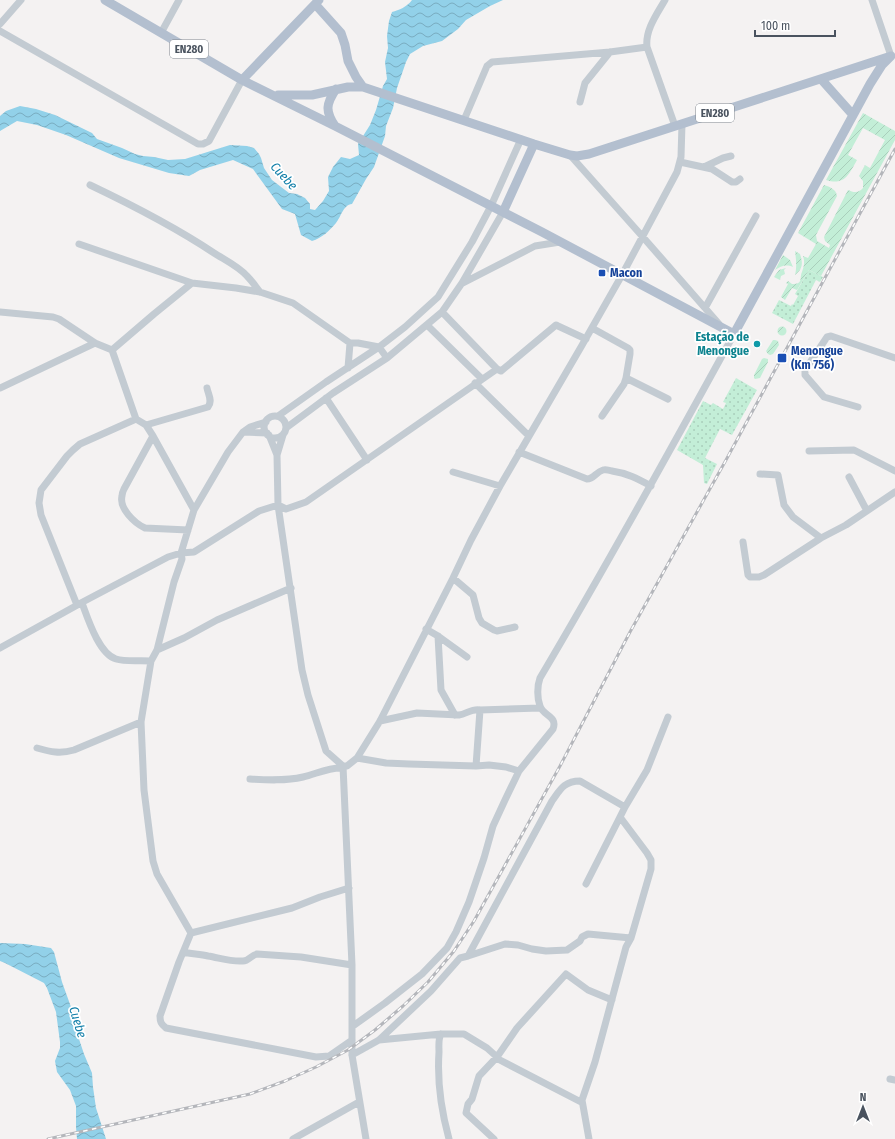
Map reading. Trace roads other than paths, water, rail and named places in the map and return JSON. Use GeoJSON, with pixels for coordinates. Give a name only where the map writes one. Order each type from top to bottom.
{"type":"FeatureCollection","features":[{"type":"Feature","properties":{"kind":"main road","name":"EN280"},"geometry":{"type":"LineString","coordinates":[[105,0],[242,80],[275,95],[503,212]]}},
{"type":"Feature","properties":{"kind":"main road"},"geometry":{"type":"LineString","coordinates":[[242,80],[315,1],[341,33],[348,61],[363,87]]}},
{"type":"Feature","properties":{"kind":"main road","name":"EN280"},"geometry":{"type":"LineString","coordinates":[[275,95],[312,95],[348,87],[363,87],[534,144],[577,156],[589,154],[893,56]]}},
{"type":"Feature","properties":{"kind":"main road"},"geometry":{"type":"LineString","coordinates":[[534,144],[503,212],[734,334],[876,75],[882,65],[893,56]]}},
{"type":"Feature","properties":{"kind":"main road"},"geometry":{"type":"LineString","coordinates":[[821,79],[853,116]]}},
{"type":"Feature","properties":{"kind":"main road"},"geometry":{"type":"LineString","coordinates":[[335,126],[329,116],[328,110],[331,97],[336,89]]}},
{"type":"Feature","properties":{"kind":"street"},"geometry":{"type":"LineString","coordinates":[[0,24],[21,0]]}},
{"type":"Feature","properties":{"kind":"street"},"geometry":{"type":"LineString","coordinates":[[161,33],[179,0]]}},
{"type":"Feature","properties":{"kind":"street"},"geometry":{"type":"LineString","coordinates":[[250,779],[269,780],[303,777],[334,768],[347,766],[357,758],[380,721],[471,540],[500,486],[586,339],[677,172],[680,162],[679,125],[647,47],[646,41],[647,34],[665,0]]}},
{"type":"Feature","properties":{"kind":"street"},"geometry":{"type":"LineString","coordinates":[[872,0],[893,56]]}},
{"type":"Feature","properties":{"kind":"street"},"geometry":{"type":"LineString","coordinates":[[0,31],[198,144],[203,144],[209,141],[242,80]]}},
{"type":"Feature","properties":{"kind":"street"},"geometry":{"type":"LineString","coordinates":[[464,120],[487,66],[492,62],[610,52],[647,47]]}},
{"type":"Feature","properties":{"kind":"street"},"geometry":{"type":"LineString","coordinates":[[580,102],[585,83],[610,52]]}},
{"type":"Feature","properties":{"kind":"street"},"geometry":{"type":"LineString","coordinates":[[191,933],[157,874],[153,861],[144,790],[141,722],[150,661],[157,650],[174,582],[182,559],[180,553],[194,510],[228,452],[244,432],[250,427],[266,422],[271,417],[278,416],[379,347],[405,327],[438,297],[468,248],[491,206],[521,139]]}},
{"type":"Feature","properties":{"kind":"street"},"geometry":{"type":"LineString","coordinates":[[570,155],[720,327]]}},
{"type":"Feature","properties":{"kind":"street"},"geometry":{"type":"LineString","coordinates":[[704,167],[731,156]]}},
{"type":"Feature","properties":{"kind":"street"},"geometry":{"type":"LineString","coordinates":[[512,162],[524,167]]}},
{"type":"Feature","properties":{"kind":"street"},"geometry":{"type":"LineString","coordinates":[[680,162],[714,170],[732,182],[736,182],[740,179]]}},
{"type":"Feature","properties":{"kind":"street"},"geometry":{"type":"LineString","coordinates":[[90,185],[175,229],[204,246],[238,268],[260,292]]}},
{"type":"Feature","properties":{"kind":"street"},"geometry":{"type":"LineString","coordinates":[[244,432],[268,434],[276,437],[333,393],[387,358],[427,325],[442,312],[448,304],[462,283],[503,212]]}},
{"type":"Feature","properties":{"kind":"street"},"geometry":{"type":"LineString","coordinates":[[705,308],[756,216]]}},
{"type":"Feature","properties":{"kind":"street"},"geometry":{"type":"LineString","coordinates":[[535,246],[542,232]]}},
{"type":"Feature","properties":{"kind":"street"},"geometry":{"type":"LineString","coordinates":[[462,283],[535,246],[560,242]]}},
{"type":"Feature","properties":{"kind":"street"},"geometry":{"type":"LineString","coordinates":[[79,244],[192,283],[260,292],[293,303],[350,343],[379,347],[387,358]]}},
{"type":"Feature","properties":{"kind":"street"},"geometry":{"type":"LineString","coordinates":[[112,350],[192,283]]}},
{"type":"Feature","properties":{"kind":"street"},"geometry":{"type":"LineString","coordinates":[[438,297],[448,304]]}},
{"type":"Feature","properties":{"kind":"street"},"geometry":{"type":"LineString","coordinates":[[0,312],[53,317],[59,319],[95,343],[112,350],[136,419],[146,425],[194,510]]}},
{"type":"Feature","properties":{"kind":"street"},"geometry":{"type":"LineString","coordinates":[[442,312],[497,369],[501,371],[556,325],[586,339]]}},
{"type":"Feature","properties":{"kind":"street"},"geometry":{"type":"LineString","coordinates":[[427,325],[529,436]]}},
{"type":"Feature","properties":{"kind":"street"},"geometry":{"type":"LineString","coordinates":[[592,328],[630,350],[624,384],[602,416]]}},
{"type":"Feature","properties":{"kind":"street"},"geometry":{"type":"LineString","coordinates":[[353,1026],[386,1003],[422,974],[447,948],[456,932],[469,902],[493,826],[519,772],[553,729],[555,723],[540,708],[538,693],[540,678],[651,486],[734,334]]}},
{"type":"Feature","properties":{"kind":"street"},"geometry":{"type":"LineString","coordinates":[[858,407],[824,397],[806,375],[805,370],[827,337],[831,336],[895,358]]}},
{"type":"Feature","properties":{"kind":"street"},"geometry":{"type":"LineString","coordinates":[[0,388],[95,343]]}},
{"type":"Feature","properties":{"kind":"street"},"geometry":{"type":"LineString","coordinates":[[348,368],[350,343]]}},
{"type":"Feature","properties":{"kind":"street"},"geometry":{"type":"LineString","coordinates":[[0,648],[168,557],[180,553],[194,552],[259,511],[278,505],[286,510],[306,502],[497,369]]}},
{"type":"Feature","properties":{"kind":"street"},"geometry":{"type":"LineString","coordinates":[[626,378],[668,399]]}},
{"type":"Feature","properties":{"kind":"street"},"geometry":{"type":"LineString","coordinates":[[326,382],[333,393]]}},
{"type":"Feature","properties":{"kind":"street"},"geometry":{"type":"LineString","coordinates":[[146,425],[208,407],[210,405],[210,400],[207,388]]}},
{"type":"Feature","properties":{"kind":"street"},"geometry":{"type":"LineString","coordinates":[[326,398],[367,460]]}},
{"type":"Feature","properties":{"kind":"street"},"geometry":{"type":"LineString","coordinates":[[278,416],[284,421],[284,431],[277,455],[278,505],[302,670],[312,709],[326,750],[342,767],[352,965],[352,1055],[366,1139]]}},
{"type":"Feature","properties":{"kind":"street"},"geometry":{"type":"LineString","coordinates":[[136,419],[80,444],[67,456],[41,490],[39,503],[41,515],[79,604],[101,647],[109,656],[120,660],[150,661]]}},
{"type":"Feature","properties":{"kind":"street"},"geometry":{"type":"LineString","coordinates":[[266,422],[265,426],[277,455]]}},
{"type":"Feature","properties":{"kind":"street"},"geometry":{"type":"LineString","coordinates":[[153,436],[124,489],[121,497],[124,509],[130,518],[145,528],[188,530]]}},
{"type":"Feature","properties":{"kind":"street"},"geometry":{"type":"LineString","coordinates":[[809,451],[854,450],[895,471]]}},
{"type":"Feature","properties":{"kind":"street"},"geometry":{"type":"LineString","coordinates":[[519,452],[587,479],[593,478],[604,470],[622,472],[651,486]]}},
{"type":"Feature","properties":{"kind":"street"},"geometry":{"type":"LineString","coordinates":[[453,472],[500,486]]}},
{"type":"Feature","properties":{"kind":"street"},"geometry":{"type":"LineString","coordinates":[[760,474],[778,475],[784,504],[793,517],[821,538]]}},
{"type":"Feature","properties":{"kind":"street"},"geometry":{"type":"LineString","coordinates":[[850,477],[867,511]]}},
{"type":"Feature","properties":{"kind":"street"},"geometry":{"type":"LineString","coordinates":[[743,542],[748,575],[750,577],[759,577],[821,538],[846,525],[895,492]]}},
{"type":"Feature","properties":{"kind":"street"},"geometry":{"type":"LineString","coordinates":[[453,578],[473,594],[479,618],[482,623],[497,631],[515,627]]}},
{"type":"Feature","properties":{"kind":"street"},"geometry":{"type":"LineString","coordinates":[[157,650],[184,638],[216,620],[291,588]]}},
{"type":"Feature","properties":{"kind":"street"},"geometry":{"type":"LineString","coordinates":[[426,629],[466,657]]}},
{"type":"Feature","properties":{"kind":"street"},"geometry":{"type":"LineString","coordinates":[[438,636],[441,690],[455,715]]}},
{"type":"Feature","properties":{"kind":"street"},"geometry":{"type":"LineString","coordinates":[[380,721],[416,713],[455,715],[464,714],[477,709],[540,708]]}},
{"type":"Feature","properties":{"kind":"street"},"geometry":{"type":"LineString","coordinates":[[476,766],[480,710]]}},
{"type":"Feature","properties":{"kind":"street"},"geometry":{"type":"LineString","coordinates":[[586,884],[625,807],[647,770],[668,717]]}},
{"type":"Feature","properties":{"kind":"street"},"geometry":{"type":"LineString","coordinates":[[37,748],[54,752],[74,750],[141,722]]}},
{"type":"Feature","properties":{"kind":"street"},"geometry":{"type":"LineString","coordinates":[[357,758],[393,763],[476,766],[489,765],[506,767],[519,772]]}},
{"type":"Feature","properties":{"kind":"street"},"geometry":{"type":"LineString","coordinates":[[468,956],[552,801],[567,783],[572,781],[580,781],[625,807]]}},
{"type":"Feature","properties":{"kind":"street"},"geometry":{"type":"LineString","coordinates":[[589,1139],[582,1100],[595,1062],[626,947],[631,938],[651,868],[647,853],[620,817]]}},
{"type":"Feature","properties":{"kind":"street"},"geometry":{"type":"LineString","coordinates":[[191,933],[292,908],[349,888]]}},
{"type":"Feature","properties":{"kind":"street"},"geometry":{"type":"LineString","coordinates":[[191,933],[160,1016],[160,1021],[166,1028],[316,1057],[329,1056],[352,1040]]}},
{"type":"Feature","properties":{"kind":"street"},"geometry":{"type":"LineString","coordinates":[[352,1055],[378,1040],[432,991],[460,958],[505,944],[518,945],[546,951],[567,950],[582,937],[588,934],[631,938]]}},
{"type":"Feature","properties":{"kind":"street"},"geometry":{"type":"LineString","coordinates":[[183,952],[227,960],[244,961],[248,960],[253,954],[257,954],[300,957],[352,965]]}},
{"type":"Feature","properties":{"kind":"street"},"geometry":{"type":"LineString","coordinates":[[494,1139],[466,1113],[468,1104],[472,1099],[480,1076],[497,1057],[517,1028],[566,974],[588,990],[612,1000]]}},
{"type":"Feature","properties":{"kind":"street"},"geometry":{"type":"LineString","coordinates":[[378,1040],[441,1034],[464,1034],[487,1048],[497,1057],[496,1058],[581,1102],[582,1100]]}},
{"type":"Feature","properties":{"kind":"street"},"geometry":{"type":"LineString","coordinates":[[441,1034],[439,1050],[440,1100],[449,1139]]}},
{"type":"Feature","properties":{"kind":"street"},"geometry":{"type":"LineString","coordinates":[[294,1139],[359,1102]]}},
{"type":"Feature","properties":{"kind":"water"},"geometry":{"type":"Polygon","coordinates":[[[412,0],[503,0],[466,20],[458,29],[442,41],[423,46],[410,54],[397,88],[393,108],[386,126],[385,136],[374,167],[352,204],[344,209],[336,223],[328,231],[312,241],[301,235],[295,214],[282,209],[253,169],[233,160],[200,170],[189,176],[169,173],[119,158],[66,135],[37,125],[17,121],[0,131],[0,116],[6,111],[20,106],[55,115],[92,133],[97,139],[143,156],[168,160],[185,159],[230,145],[247,146],[254,148],[259,154],[264,168],[272,180],[289,193],[297,194],[305,198],[310,204],[310,209],[315,210],[329,191],[328,177],[333,167],[341,157],[350,159],[359,155],[358,144],[370,125],[383,86],[387,79],[385,62],[388,48],[387,36],[389,21],[392,12],[405,6],[412,0]]]}},
{"type":"Feature","properties":{"kind":"water"},"geometry":{"type":"Polygon","coordinates":[[[0,943],[25,944],[51,948],[54,952],[62,982],[71,1007],[75,1027],[92,1073],[96,1108],[106,1139],[77,1139],[76,1106],[70,1090],[57,1072],[55,1061],[60,1048],[60,1042],[56,1012],[47,988],[44,983],[0,961],[0,943]]]}},
{"type":"Feature","properties":{"kind":"railway"},"geometry":{"type":"LineString","coordinates":[[48,1139],[250,1094],[285,1081],[348,1050],[375,1030],[428,982],[454,951],[474,921],[560,766],[630,632],[726,460],[895,149]]}},
{"type":"Feature","properties":{"kind":"place","name":"Macon"},"geometry":{"type":"Point","coordinates":[602,273]}},
{"type":"Feature","properties":{"kind":"place","name":"Estação de Menongue"},"geometry":{"type":"Point","coordinates":[757,344]}},
{"type":"Feature","properties":{"kind":"place","name":"Menongue (Km 756)"},"geometry":{"type":"Point","coordinates":[782,358]}},
{"type":"Feature","properties":{"kind":"water label","name":"Cuebe"},"geometry":{"type":"Point","coordinates":[284,176]}},
{"type":"Feature","properties":{"kind":"water label","name":"Cuebe"},"geometry":{"type":"Point","coordinates":[78,1022]}}]}
